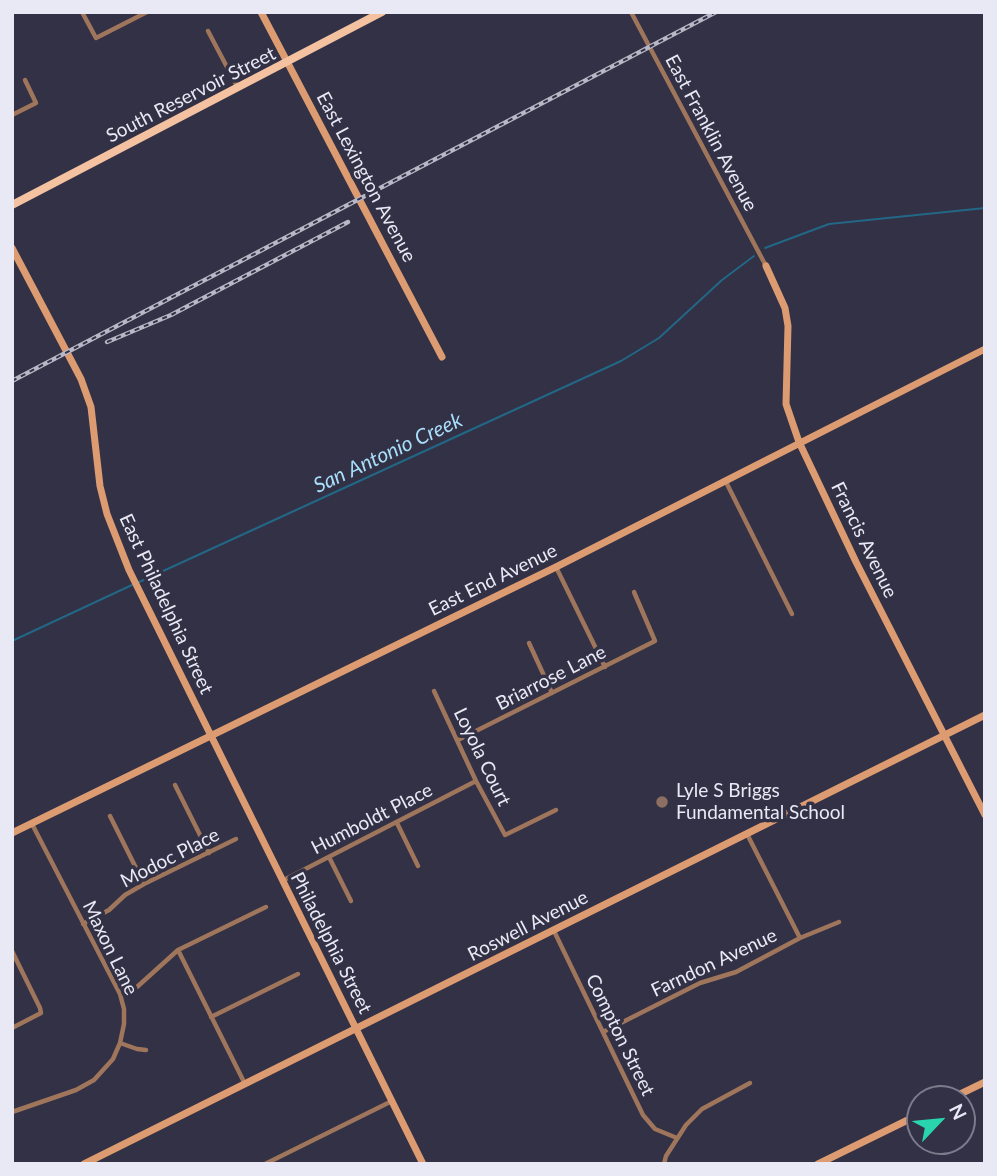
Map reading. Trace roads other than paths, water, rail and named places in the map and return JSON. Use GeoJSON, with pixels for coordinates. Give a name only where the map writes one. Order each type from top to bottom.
{"type":"FeatureCollection","features":[{"type":"Feature","properties":{"kind":"main road","name":"South Reservoir Street"},"geometry":{"type":"LineString","coordinates":[[12,205],[383,12]]}},
{"type":"Feature","properties":{"kind":"street"},"geometry":{"type":"LineString","coordinates":[[82,12],[96,38],[147,12]]}},
{"type":"Feature","properties":{"kind":"street","name":"East Lexington Avenue"},"geometry":{"type":"LineString","coordinates":[[261,12],[442,357]]}},
{"type":"Feature","properties":{"kind":"street","name":"East Franklin Avenue"},"geometry":{"type":"LineString","coordinates":[[631,12],[766,266]]}},
{"type":"Feature","properties":{"kind":"street"},"geometry":{"type":"LineString","coordinates":[[208,31],[239,88]]}},
{"type":"Feature","properties":{"kind":"street"},"geometry":{"type":"LineString","coordinates":[[12,116],[36,103],[25,80]]}},
{"type":"Feature","properties":{"kind":"street","name":"East Philadelphia Street"},"geometry":{"type":"LineString","coordinates":[[12,248],[81,379],[91,407],[100,486],[116,539],[210,737]]}},
{"type":"Feature","properties":{"kind":"street","name":"Francis Avenue"},"geometry":{"type":"LineString","coordinates":[[766,266],[785,307],[788,326],[786,404],[799,442],[856,562],[984,812]]}},
{"type":"Feature","properties":{"kind":"street","name":"East End Avenue"},"geometry":{"type":"LineString","coordinates":[[12,834],[556,567],[985,349]]}},
{"type":"Feature","properties":{"kind":"street"},"geometry":{"type":"LineString","coordinates":[[725,480],[792,614]]}},
{"type":"Feature","properties":{"kind":"street"},"geometry":{"type":"LineString","coordinates":[[556,567],[605,667]]}},
{"type":"Feature","properties":{"kind":"street","name":"Briarrose Lane"},"geometry":{"type":"LineString","coordinates":[[458,740],[655,641],[634,592]]}},
{"type":"Feature","properties":{"kind":"street"},"geometry":{"type":"LineString","coordinates":[[529,643],[552,693]]}},
{"type":"Feature","properties":{"kind":"street","name":"Loyola Court"},"geometry":{"type":"LineString","coordinates":[[434,691],[476,781],[505,835],[556,810]]}},
{"type":"Feature","properties":{"kind":"street","name":"Roswell Avenue"},"geometry":{"type":"LineString","coordinates":[[84,1164],[985,715]]}},
{"type":"Feature","properties":{"kind":"street","name":"Philadelphia Street"},"geometry":{"type":"LineString","coordinates":[[210,737],[423,1164]]}},
{"type":"Feature","properties":{"kind":"street","name":"Humboldt Place"},"geometry":{"type":"LineString","coordinates":[[282,881],[476,781]]}},
{"type":"Feature","properties":{"kind":"street"},"geometry":{"type":"LineString","coordinates":[[175,785],[209,853]]}},
{"type":"Feature","properties":{"kind":"street"},"geometry":{"type":"LineString","coordinates":[[110,816],[144,884]]}},
{"type":"Feature","properties":{"kind":"street"},"geometry":{"type":"LineString","coordinates":[[397,823],[418,866]]}},
{"type":"Feature","properties":{"kind":"street","name":"Maxon Lane"},"geometry":{"type":"LineString","coordinates":[[12,1112],[88,1084],[105,1070],[113,1059],[124,1024],[120,994],[32,824]]}},
{"type":"Feature","properties":{"kind":"street"},"geometry":{"type":"LineString","coordinates":[[747,834],[800,938]]}},
{"type":"Feature","properties":{"kind":"street","name":"Modoc Place"},"geometry":{"type":"LineString","coordinates":[[83,924],[109,910],[125,895],[144,884],[236,839]]}},
{"type":"Feature","properties":{"kind":"street"},"geometry":{"type":"LineString","coordinates":[[329,856],[351,901]]}},
{"type":"Feature","properties":{"kind":"street"},"geometry":{"type":"LineString","coordinates":[[120,994],[137,987],[177,950],[266,907]]}},
{"type":"Feature","properties":{"kind":"street","name":"Farndon Avenue"},"geometry":{"type":"LineString","coordinates":[[603,1032],[707,980],[736,972],[800,938],[839,922]]}},
{"type":"Feature","properties":{"kind":"street","name":"Compton Street"},"geometry":{"type":"LineString","coordinates":[[554,931],[643,1115],[655,1129],[677,1138]]}},
{"type":"Feature","properties":{"kind":"street"},"geometry":{"type":"LineString","coordinates":[[177,950],[245,1084]]}},
{"type":"Feature","properties":{"kind":"street"},"geometry":{"type":"LineString","coordinates":[[12,951],[41,1013],[12,1028]]}},
{"type":"Feature","properties":{"kind":"street"},"geometry":{"type":"LineString","coordinates":[[211,1017],[298,974]]}},
{"type":"Feature","properties":{"kind":"street"},"geometry":{"type":"LineString","coordinates":[[120,1043],[146,1050]]}},
{"type":"Feature","properties":{"kind":"street"},"geometry":{"type":"LineString","coordinates":[[664,1164],[677,1138],[702,1109],[750,1083]]}},
{"type":"Feature","properties":{"kind":"street"},"geometry":{"type":"LineString","coordinates":[[265,1164],[391,1101]]}},
{"type":"Feature","properties":{"kind":"street"},"geometry":{"type":"LineString","coordinates":[[818,1164],[906,1121]]}},
{"type":"Feature","properties":{"kind":"street"},"geometry":{"type":"LineString","coordinates":[[102,1155],[106,1164]]}},
{"type":"Feature","properties":{"kind":"street"},"geometry":{"type":"LineString","coordinates":[[281,1156],[285,1164]]}},
{"type":"Feature","properties":{"kind":"waterway","name":"San Antonio Creek"},"geometry":{"type":"LineString","coordinates":[[765,248],[829,224],[985,208]]}},
{"type":"Feature","properties":{"kind":"waterway","name":"San Antonio Creek"},"geometry":{"type":"LineString","coordinates":[[137,583],[621,361],[659,338],[722,280],[754,256]]}},
{"type":"Feature","properties":{"kind":"waterway","name":"San Antonio Creek"},"geometry":{"type":"LineString","coordinates":[[12,641],[132,585]]}},
{"type":"Feature","properties":{"kind":"railway"},"geometry":{"type":"LineString","coordinates":[[12,381],[716,12]]}},
{"type":"Feature","properties":{"kind":"railway"},"geometry":{"type":"LineString","coordinates":[[107,342],[171,315],[348,222]]}},
{"type":"Feature","properties":{"kind":"place","name":"Lyle S Briggs Fundamental School"},"geometry":{"type":"Point","coordinates":[662,802]}}]}
